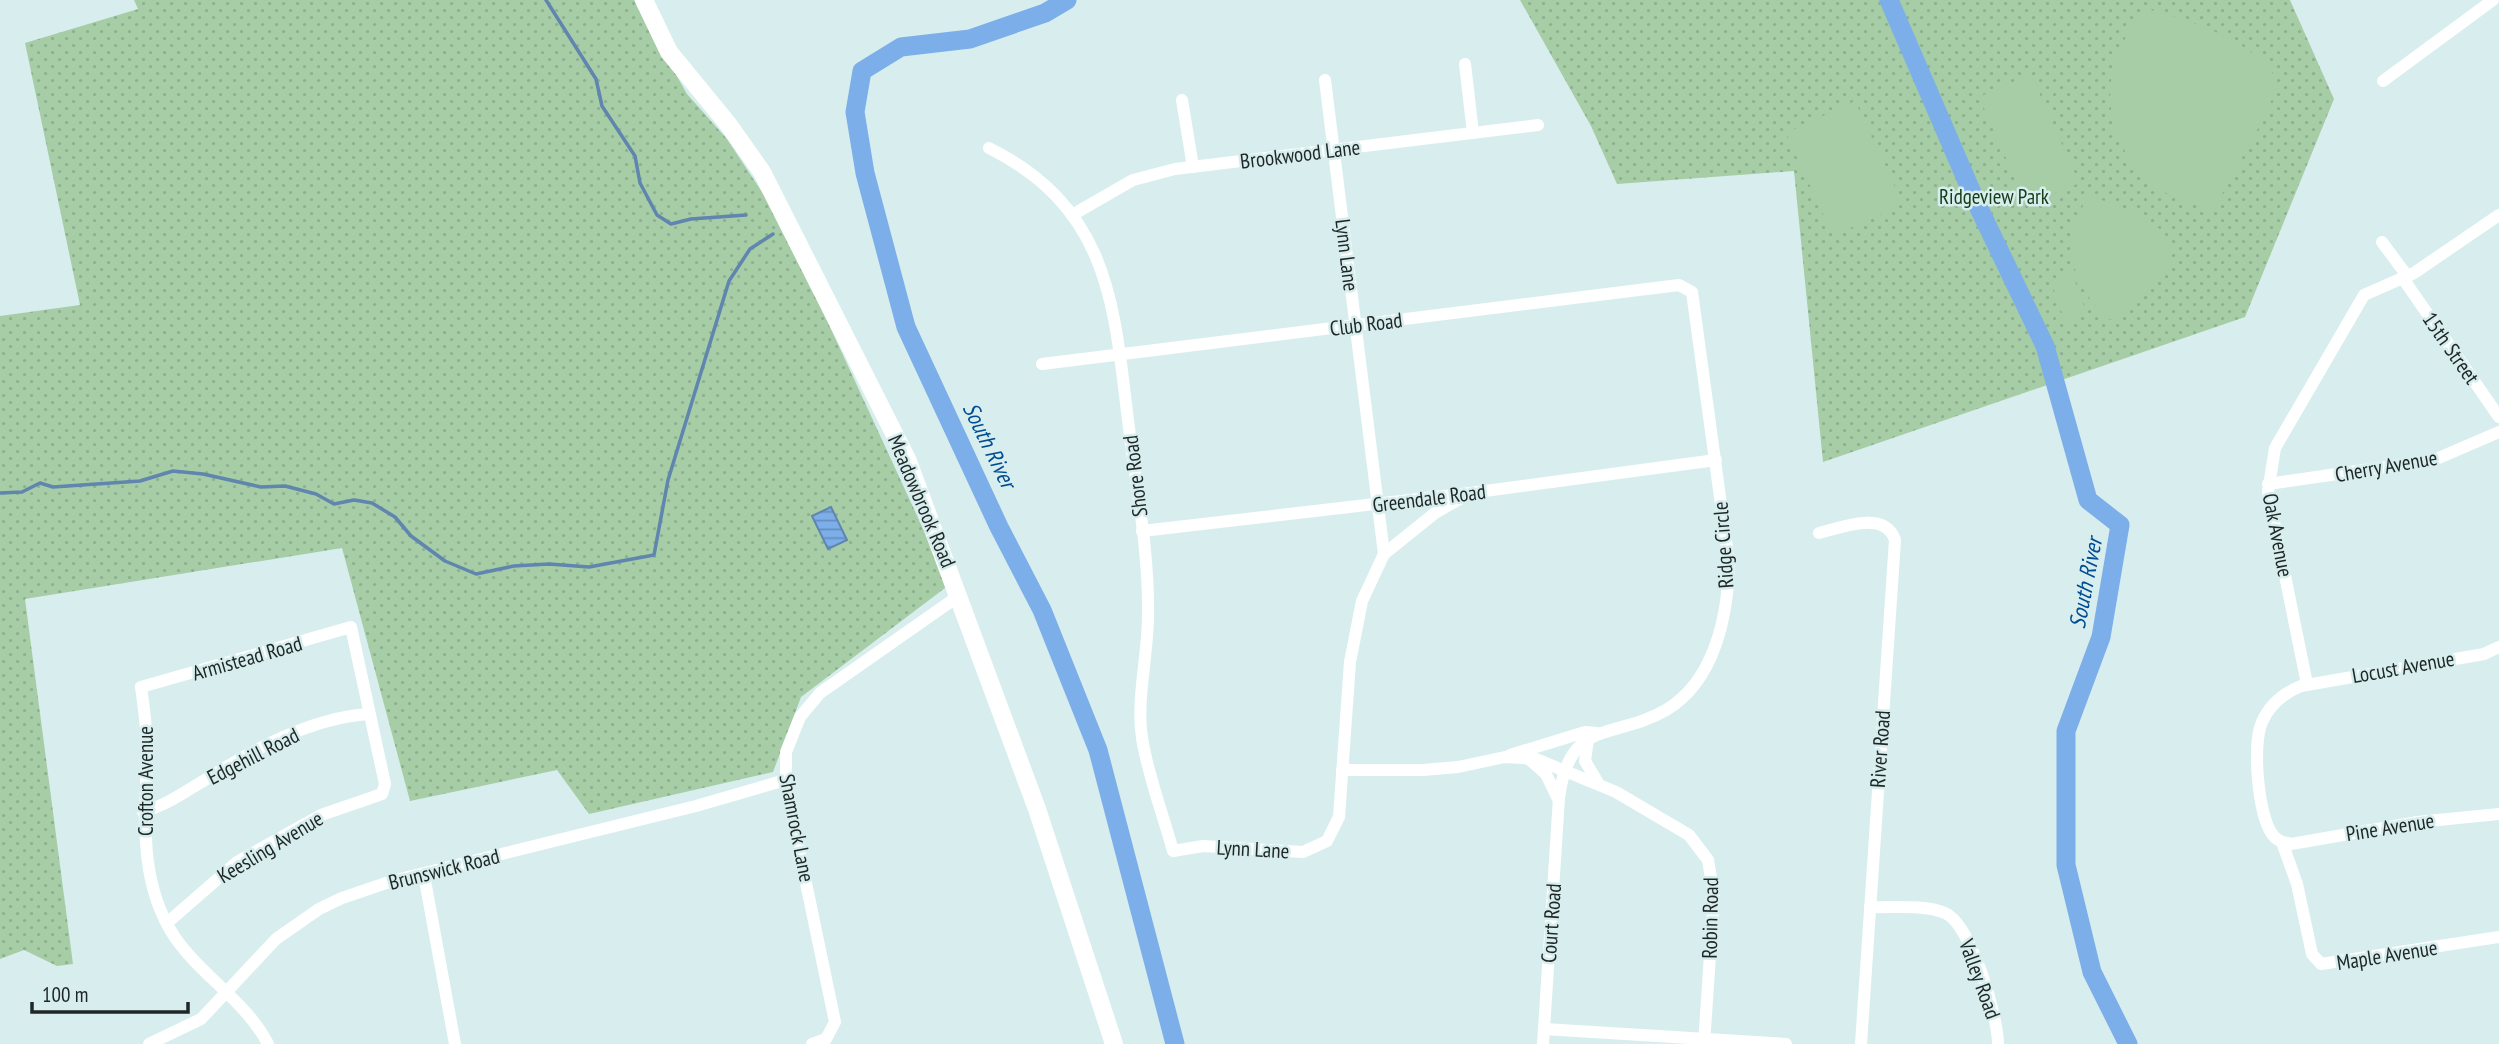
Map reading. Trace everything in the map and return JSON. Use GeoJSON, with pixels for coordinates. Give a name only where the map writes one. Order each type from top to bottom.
{"type":"FeatureCollection","features":[{"type":"Feature","properties":{"kind":"street","name":"Meadowbrook Road"},"geometry":{"type":"LineString","coordinates":[[644,0],[668,52],[728,124],[762,172],[907,459],[960,594],[1037,809],[1115,1044]]}},
{"type":"Feature","properties":{"kind":"street"},"geometry":{"type":"LineString","coordinates":[[2383,81],[2493,0]]}},
{"type":"Feature","properties":{"kind":"street"},"geometry":{"type":"LineString","coordinates":[[1465,64],[1473,133]]}},
{"type":"Feature","properties":{"kind":"street","name":"Lynn Lane"},"geometry":{"type":"LineString","coordinates":[[1325,80],[1384,554]]}},
{"type":"Feature","properties":{"kind":"street"},"geometry":{"type":"LineString","coordinates":[[1182,100],[1193,167]]}},
{"type":"Feature","properties":{"kind":"street","name":"Brookwood Lane"},"geometry":{"type":"LineString","coordinates":[[1072,215],[1133,180],[1193,167],[1538,125]]}},
{"type":"Feature","properties":{"kind":"street","name":"Shore Road"},"geometry":{"type":"LineString","coordinates":[[989,148],[1040,181],[1072,215],[1089,241],[1107,282],[1120,355],[1142,531],[1148,609],[1142,739],[1173,851]]}},
{"type":"Feature","properties":{"kind":"street","name":"Oak Avenue"},"geometry":{"type":"LineString","coordinates":[[2307,684],[2268,484],[2272,458],[2283,431],[2364,295],[2377,287],[2406,278],[2499,215]]}},
{"type":"Feature","properties":{"kind":"street","name":"15th Street"},"geometry":{"type":"LineString","coordinates":[[2382,242],[2499,417]]}},
{"type":"Feature","properties":{"kind":"street","name":"Club Road"},"geometry":{"type":"LineString","coordinates":[[1042,365],[1679,285],[1690,290]]}},
{"type":"Feature","properties":{"kind":"street","name":"Ridge Circle"},"geometry":{"type":"LineString","coordinates":[[1342,770],[1447,769],[1505,757],[1585,732],[1592,736],[1668,709],[1689,691],[1712,654],[1721,629],[1728,585],[1716,460],[1694,297],[1690,290]]}},
{"type":"Feature","properties":{"kind":"street","name":"Cherry Avenue"},"geometry":{"type":"LineString","coordinates":[[2268,484],[2434,460],[2499,432]]}},
{"type":"Feature","properties":{"kind":"street","name":"Greendale Road"},"geometry":{"type":"LineString","coordinates":[[1142,531],[1471,494],[1716,460]]}},
{"type":"Feature","properties":{"kind":"street","name":"Lynn Lane"},"geometry":{"type":"LineString","coordinates":[[1173,851],[1203,846],[1303,852],[1320,847],[1334,833],[1338,824],[1355,629],[1362,601],[1384,554],[1435,513],[1471,494]]}},
{"type":"Feature","properties":{"kind":"street","name":"River Road"},"geometry":{"type":"LineString","coordinates":[[1819,533],[1869,523],[1884,526],[1895,540],[1861,1044]]}},
{"type":"Feature","properties":{"kind":"street","name":"Shamrock Lane"},"geometry":{"type":"LineString","coordinates":[[812,1044],[831,1034],[834,1017],[785,780],[790,738],[809,704],[925,616],[960,594]]}},
{"type":"Feature","properties":{"kind":"street","name":"Armistead Road"},"geometry":{"type":"LineString","coordinates":[[141,687],[351,627]]}},
{"type":"Feature","properties":{"kind":"street","name":"Keesling Avenue"},"geometry":{"type":"LineString","coordinates":[[167,923],[237,862],[321,815],[382,794],[385,785],[351,627]]}},
{"type":"Feature","properties":{"kind":"street","name":"Locust Avenue"},"geometry":{"type":"LineString","coordinates":[[2307,684],[2484,654],[2499,647]]}},
{"type":"Feature","properties":{"kind":"street"},"geometry":{"type":"LineString","coordinates":[[2281,842],[2271,832],[2262,807],[2257,741],[2261,723],[2270,707],[2290,690],[2307,684]]}},
{"type":"Feature","properties":{"kind":"street","name":"Crofton Avenue"},"geometry":{"type":"LineString","coordinates":[[141,687],[147,749],[144,812],[148,864],[167,923],[186,952],[246,1012],[268,1044]]}},
{"type":"Feature","properties":{"kind":"street","name":"Edgehill Road"},"geometry":{"type":"LineString","coordinates":[[144,812],[171,802],[226,767],[278,741],[344,717],[368,714]]}},
{"type":"Feature","properties":{"kind":"street"},"geometry":{"type":"LineString","coordinates":[[1566,769],[1573,754],[1592,736]]}},
{"type":"Feature","properties":{"kind":"street"},"geometry":{"type":"LineString","coordinates":[[1592,736],[1585,761],[1590,774],[1599,784]]}},
{"type":"Feature","properties":{"kind":"street","name":"Ridge Circle"},"geometry":{"type":"LineString","coordinates":[[1505,757],[1526,757],[1566,769]]}},
{"type":"Feature","properties":{"kind":"street"},"geometry":{"type":"LineString","coordinates":[[1526,757],[1546,774],[1558,800],[1573,783],[1585,777]]}},
{"type":"Feature","properties":{"kind":"street","name":"Robin Road"},"geometry":{"type":"LineString","coordinates":[[1566,769],[1599,784],[1689,835],[1708,860],[1714,896],[1704,1041]]}},
{"type":"Feature","properties":{"kind":"street","name":"Court Road"},"geometry":{"type":"LineString","coordinates":[[1543,1044],[1558,800],[1566,769]]}},
{"type":"Feature","properties":{"kind":"street","name":"Brunswick Road"},"geometry":{"type":"LineString","coordinates":[[149,1044],[187,1028],[216,1005],[276,939],[319,909],[362,890],[696,806],[785,780]]}},
{"type":"Feature","properties":{"kind":"street","name":"Pine Avenue"},"geometry":{"type":"LineString","coordinates":[[2281,842],[2291,844],[2418,822],[2499,814]]}},
{"type":"Feature","properties":{"kind":"street","name":"Maple Avenue"},"geometry":{"type":"LineString","coordinates":[[2281,842],[2297,884],[2312,954],[2321,964],[2499,937]]}},
{"type":"Feature","properties":{"kind":"street"},"geometry":{"type":"LineString","coordinates":[[424,875],[456,1044]]}},
{"type":"Feature","properties":{"kind":"street","name":"Valley Road"},"geometry":{"type":"LineString","coordinates":[[1870,908],[1939,911],[1958,923],[1992,1007],[1998,1044]]}},
{"type":"Feature","properties":{"kind":"street"},"geometry":{"type":"LineString","coordinates":[[1544,1029],[1786,1044]]}},
{"type":"Feature","properties":{"kind":"green space"},"geometry":{"type":"Polygon","coordinates":[[[134,0],[634,0],[687,94],[727,139],[764,195],[807,277],[949,585],[801,697],[773,772],[589,814],[557,770],[410,801],[342,548],[25,599],[73,964],[57,966],[24,950],[0,959],[0,316],[80,305],[25,43],[138,9],[134,0]]]}},
{"type":"Feature","properties":{"kind":"green space","name":"Ridgeview Park"},"geometry":{"type":"Polygon","coordinates":[[[1520,0],[2290,0],[2334,99],[2245,317],[1823,462],[1794,171],[1617,184],[1591,126],[1520,0]]]}},
{"type":"Feature","properties":{"kind":"green space"},"geometry":{"type":"Polygon","coordinates":[[[2143,8],[2199,25],[2239,44],[2269,68],[2278,83],[2267,112],[2214,209],[2182,201],[2147,179],[2135,166],[2117,135],[2110,99],[2112,72],[2123,43],[2143,8]]]}},
{"type":"Feature","properties":{"kind":"green space"},"geometry":{"type":"Polygon","coordinates":[[[2031,74],[2079,183],[2027,206],[1979,97],[2031,74]]]}},
{"type":"Feature","properties":{"kind":"green space"},"geometry":{"type":"Polygon","coordinates":[[[1855,101],[1903,204],[1833,236],[1786,133],[1855,101]]]}},
{"type":"Feature","properties":{"kind":"green space"},"geometry":{"type":"Polygon","coordinates":[[[2089,195],[2149,221],[2161,230],[2169,242],[2170,256],[2160,278],[2111,320],[2091,300],[2074,265],[2074,224],[2089,195]]]}},
{"type":"Feature","properties":{"kind":"green space"},"geometry":{"type":"Polygon","coordinates":[[[2072,273],[2087,315],[2065,322],[2051,281],[2072,273]]]}},
{"type":"Feature","properties":{"kind":"water"},"geometry":{"type":"Polygon","coordinates":[[[831,507],[847,540],[828,549],[812,516],[831,507]]]}},
{"type":"Feature","properties":{"kind":"waterway"},"geometry":{"type":"LineString","coordinates":[[546,0],[596,79],[602,106],[635,156],[640,183],[657,215],[671,224],[691,219],[746,215]]}},
{"type":"Feature","properties":{"kind":"waterway","name":"South River"},"geometry":{"type":"LineString","coordinates":[[1067,0],[1045,13],[970,39],[901,47],[862,71],[855,112],[865,173],[906,327],[999,527],[1042,610],[1098,750],[1175,1044]]}},
{"type":"Feature","properties":{"kind":"waterway","name":"South River"},"geometry":{"type":"LineString","coordinates":[[1889,0],[1976,202],[2045,346],[2088,500],[2120,525],[2101,637],[2066,731],[2066,865],[2092,972],[2128,1044]]}},
{"type":"Feature","properties":{"kind":"waterway"},"geometry":{"type":"LineString","coordinates":[[0,493],[22,492],[40,483],[53,487],[140,481],[173,471],[203,474],[261,487],[285,486],[316,494],[334,504],[354,500],[372,503],[395,517],[411,536],[445,561],[476,574],[514,566],[549,564],[589,567],[654,555],[668,480],[729,281],[750,249],[773,234]]}}]}
